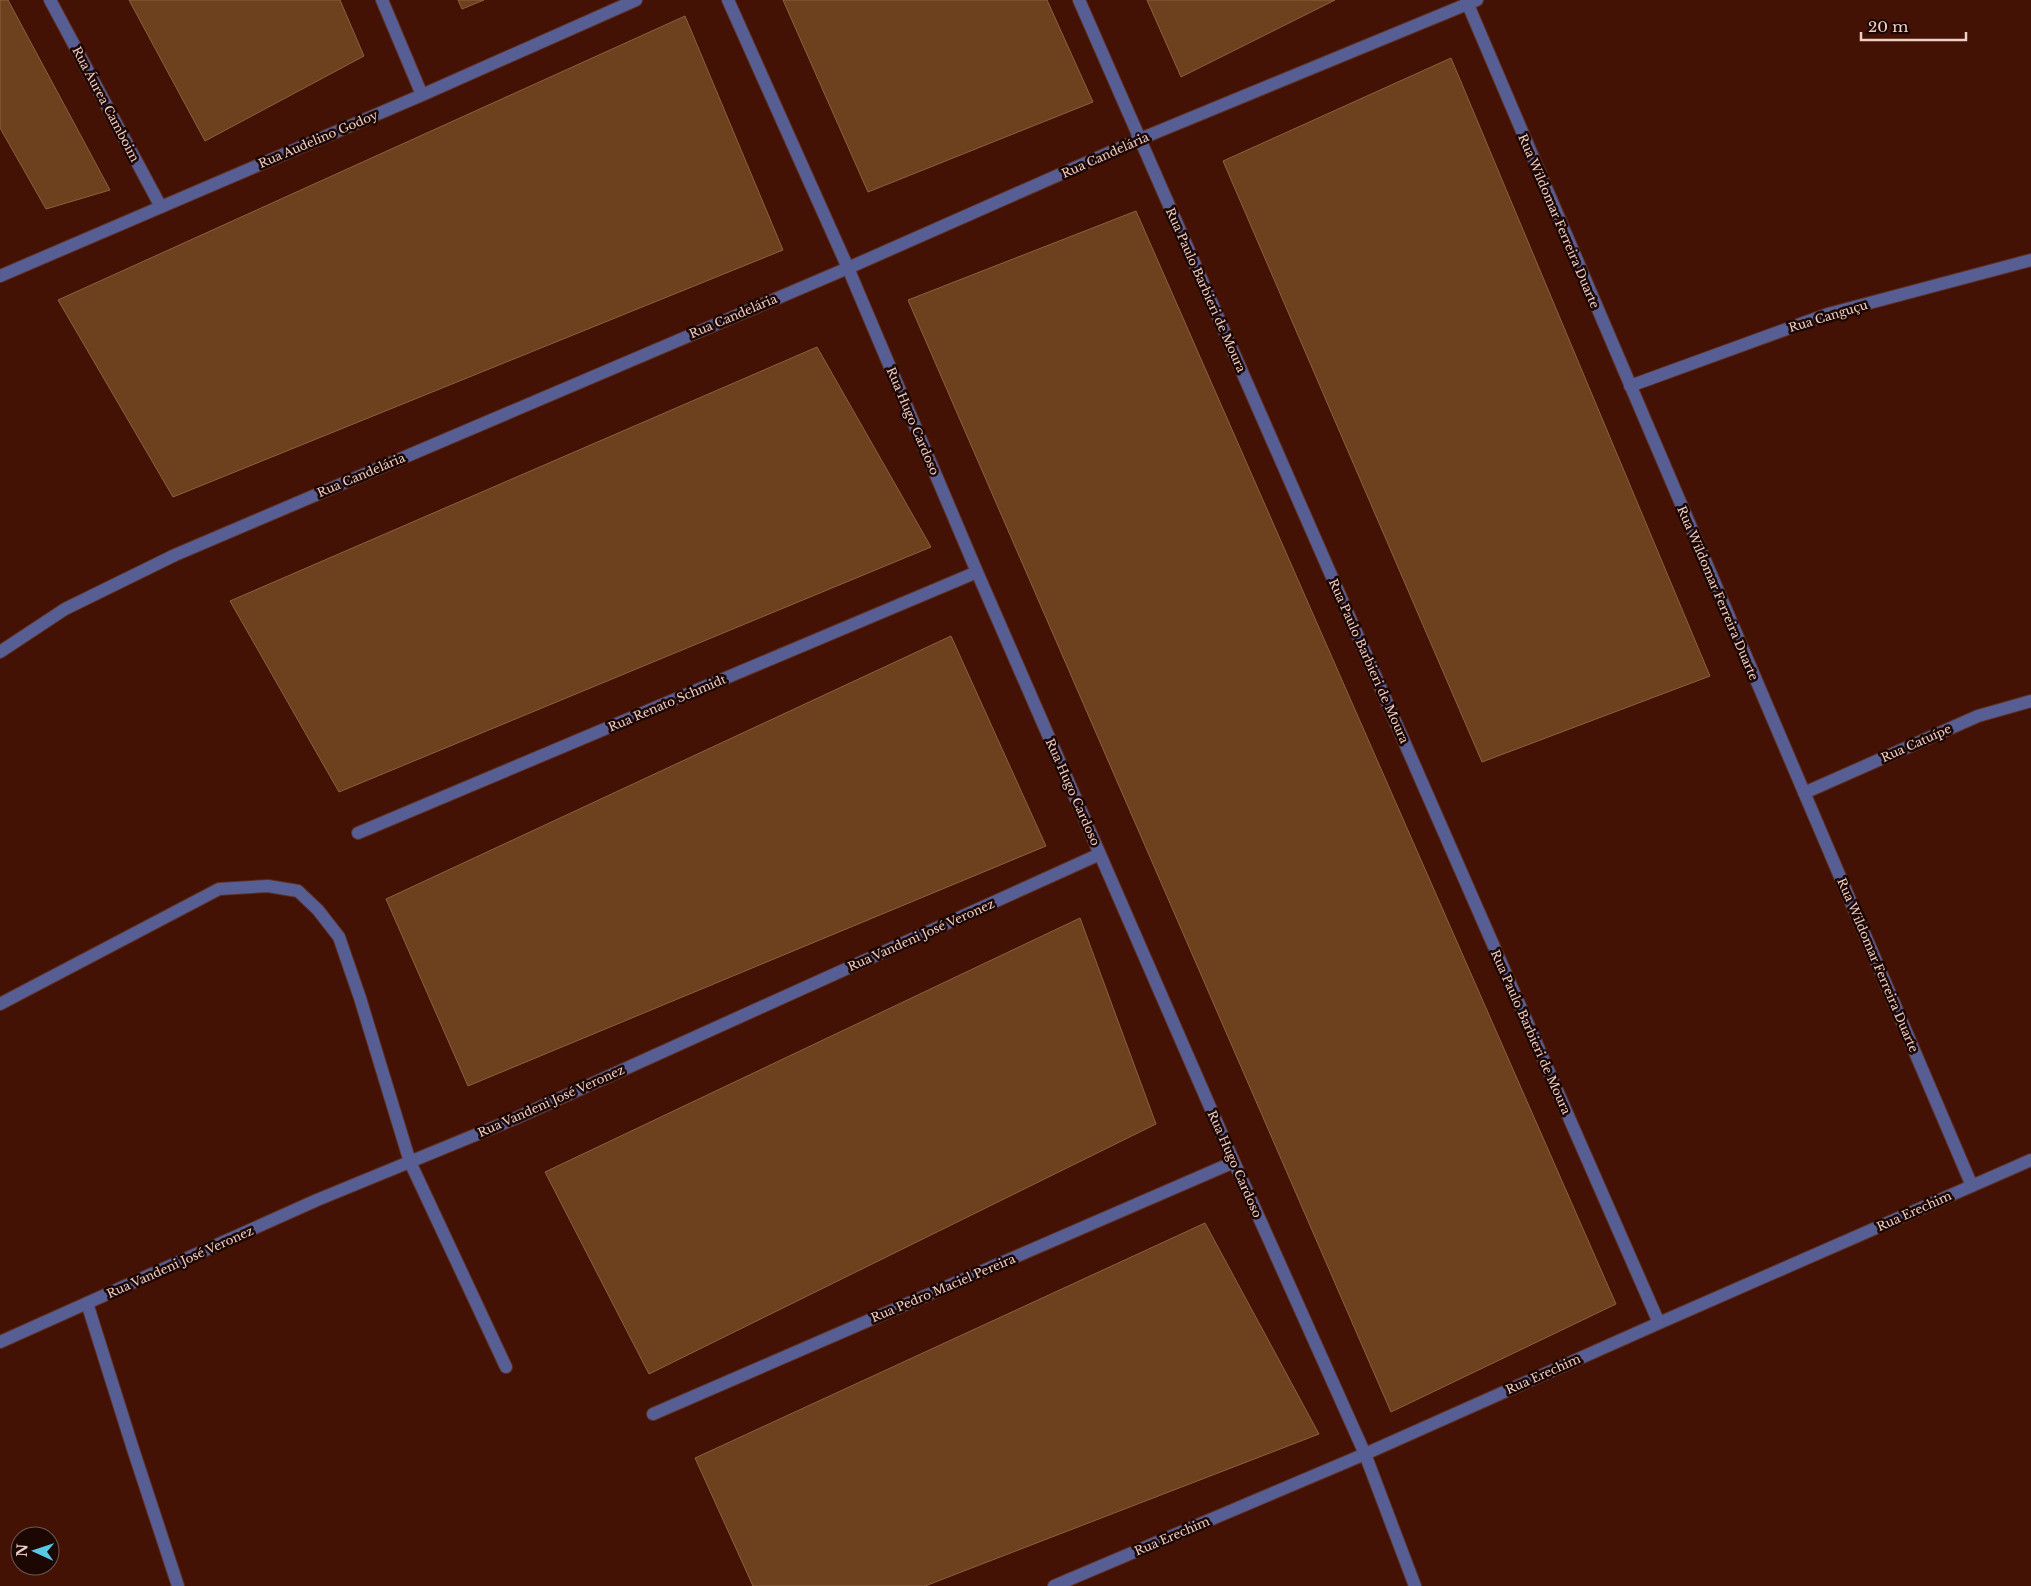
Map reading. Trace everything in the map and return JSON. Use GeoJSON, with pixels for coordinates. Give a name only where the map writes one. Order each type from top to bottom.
{"type":"FeatureCollection","features":[{"type":"Feature","properties":{"kind":"street","name":"Rua Áurea Camboim"},"geometry":{"type":"LineString","coordinates":[[50,0],[161,207]]}},
{"type":"Feature","properties":{"kind":"street"},"geometry":{"type":"LineString","coordinates":[[382,0],[422,95]]}},
{"type":"Feature","properties":{"kind":"street","name":"Rua Audelino Godoy"},"geometry":{"type":"LineString","coordinates":[[0,276],[422,95],[636,0]]}},
{"type":"Feature","properties":{"kind":"street","name":"Rua Hugo Cardoso"},"geometry":{"type":"LineString","coordinates":[[728,0],[848,268],[977,572],[1234,1162],[1365,1454],[1415,1586]]}},
{"type":"Feature","properties":{"kind":"street","name":"Rua Paulo Barbieri de Moura"},"geometry":{"type":"LineString","coordinates":[[1079,0],[1659,1323]]}},
{"type":"Feature","properties":{"kind":"street","name":"Rua Candelária"},"geometry":{"type":"LineString","coordinates":[[0,652],[64,609],[175,555],[848,268],[1140,139],[1470,1]]}},
{"type":"Feature","properties":{"kind":"street","name":"Rua Wildomar Ferreira Duarte"},"geometry":{"type":"LineString","coordinates":[[1470,1],[1630,386],[1972,1186]]}},
{"type":"Feature","properties":{"kind":"street","name":"Rua Canguçu"},"geometry":{"type":"LineString","coordinates":[[1630,386],[1828,314],[2031,260]]}},
{"type":"Feature","properties":{"kind":"street","name":"Rua Renato Schmidt"},"geometry":{"type":"LineString","coordinates":[[358,833],[977,572]]}},
{"type":"Feature","properties":{"kind":"street","name":"Rua Catuípe"},"geometry":{"type":"LineString","coordinates":[[1804,793],[1978,716],[2031,701]]}},
{"type":"Feature","properties":{"kind":"street","name":"Rua Vandeni José Veronez"},"geometry":{"type":"LineString","coordinates":[[0,1342],[317,1200],[514,1119],[1100,854]]}},
{"type":"Feature","properties":{"kind":"street"},"geometry":{"type":"LineString","coordinates":[[0,1004],[219,889],[268,886],[298,891],[318,910],[339,937],[360,998],[410,1162],[506,1367]]}},
{"type":"Feature","properties":{"kind":"street","name":"Rua Erechim"},"geometry":{"type":"LineString","coordinates":[[1054,1586],[1365,1454],[2031,1160]]}},
{"type":"Feature","properties":{"kind":"street","name":"Rua Pedro Maciel Pereira"},"geometry":{"type":"LineString","coordinates":[[653,1414],[1234,1162]]}},
{"type":"Feature","properties":{"kind":"street"},"geometry":{"type":"LineString","coordinates":[[87,1303],[178,1586]]}},
{"type":"Feature","properties":{"kind":"building"},"geometry":{"type":"Polygon","coordinates":[[[0,0],[8,0],[110,190],[46,209],[0,128],[0,0]]]}},
{"type":"Feature","properties":{"kind":"building"},"geometry":{"type":"Polygon","coordinates":[[[129,0],[340,0],[364,56],[205,141],[129,0]]]}},
{"type":"Feature","properties":{"kind":"building"},"geometry":{"type":"Polygon","coordinates":[[[458,0],[484,0],[462,9],[458,0]]]}},
{"type":"Feature","properties":{"kind":"building"},"geometry":{"type":"Polygon","coordinates":[[[783,0],[1047,0],[1093,102],[868,192],[783,0]]]}},
{"type":"Feature","properties":{"kind":"building"},"geometry":{"type":"Polygon","coordinates":[[[1147,0],[1335,0],[1181,77],[1147,0]]]}},
{"type":"Feature","properties":{"kind":"building"},"geometry":{"type":"Polygon","coordinates":[[[685,16],[783,250],[173,497],[58,300],[685,16]]]}},
{"type":"Feature","properties":{"kind":"building"},"geometry":{"type":"Polygon","coordinates":[[[1451,58],[1710,676],[1482,762],[1223,161],[1451,58]]]}},
{"type":"Feature","properties":{"kind":"building"},"geometry":{"type":"Polygon","coordinates":[[[1136,211],[1616,1304],[1391,1412],[908,300],[1136,211]]]}},
{"type":"Feature","properties":{"kind":"building"},"geometry":{"type":"Polygon","coordinates":[[[817,347],[931,547],[339,792],[230,601],[817,347]]]}},
{"type":"Feature","properties":{"kind":"building"},"geometry":{"type":"Polygon","coordinates":[[[951,636],[1046,846],[468,1086],[386,899],[951,636]]]}},
{"type":"Feature","properties":{"kind":"building"},"geometry":{"type":"Polygon","coordinates":[[[1080,918],[1156,1124],[649,1374],[545,1172],[1080,918]]]}},
{"type":"Feature","properties":{"kind":"building"},"geometry":{"type":"Polygon","coordinates":[[[1205,1223],[1319,1434],[925,1586],[753,1586],[695,1458],[1205,1223]]]}}]}
